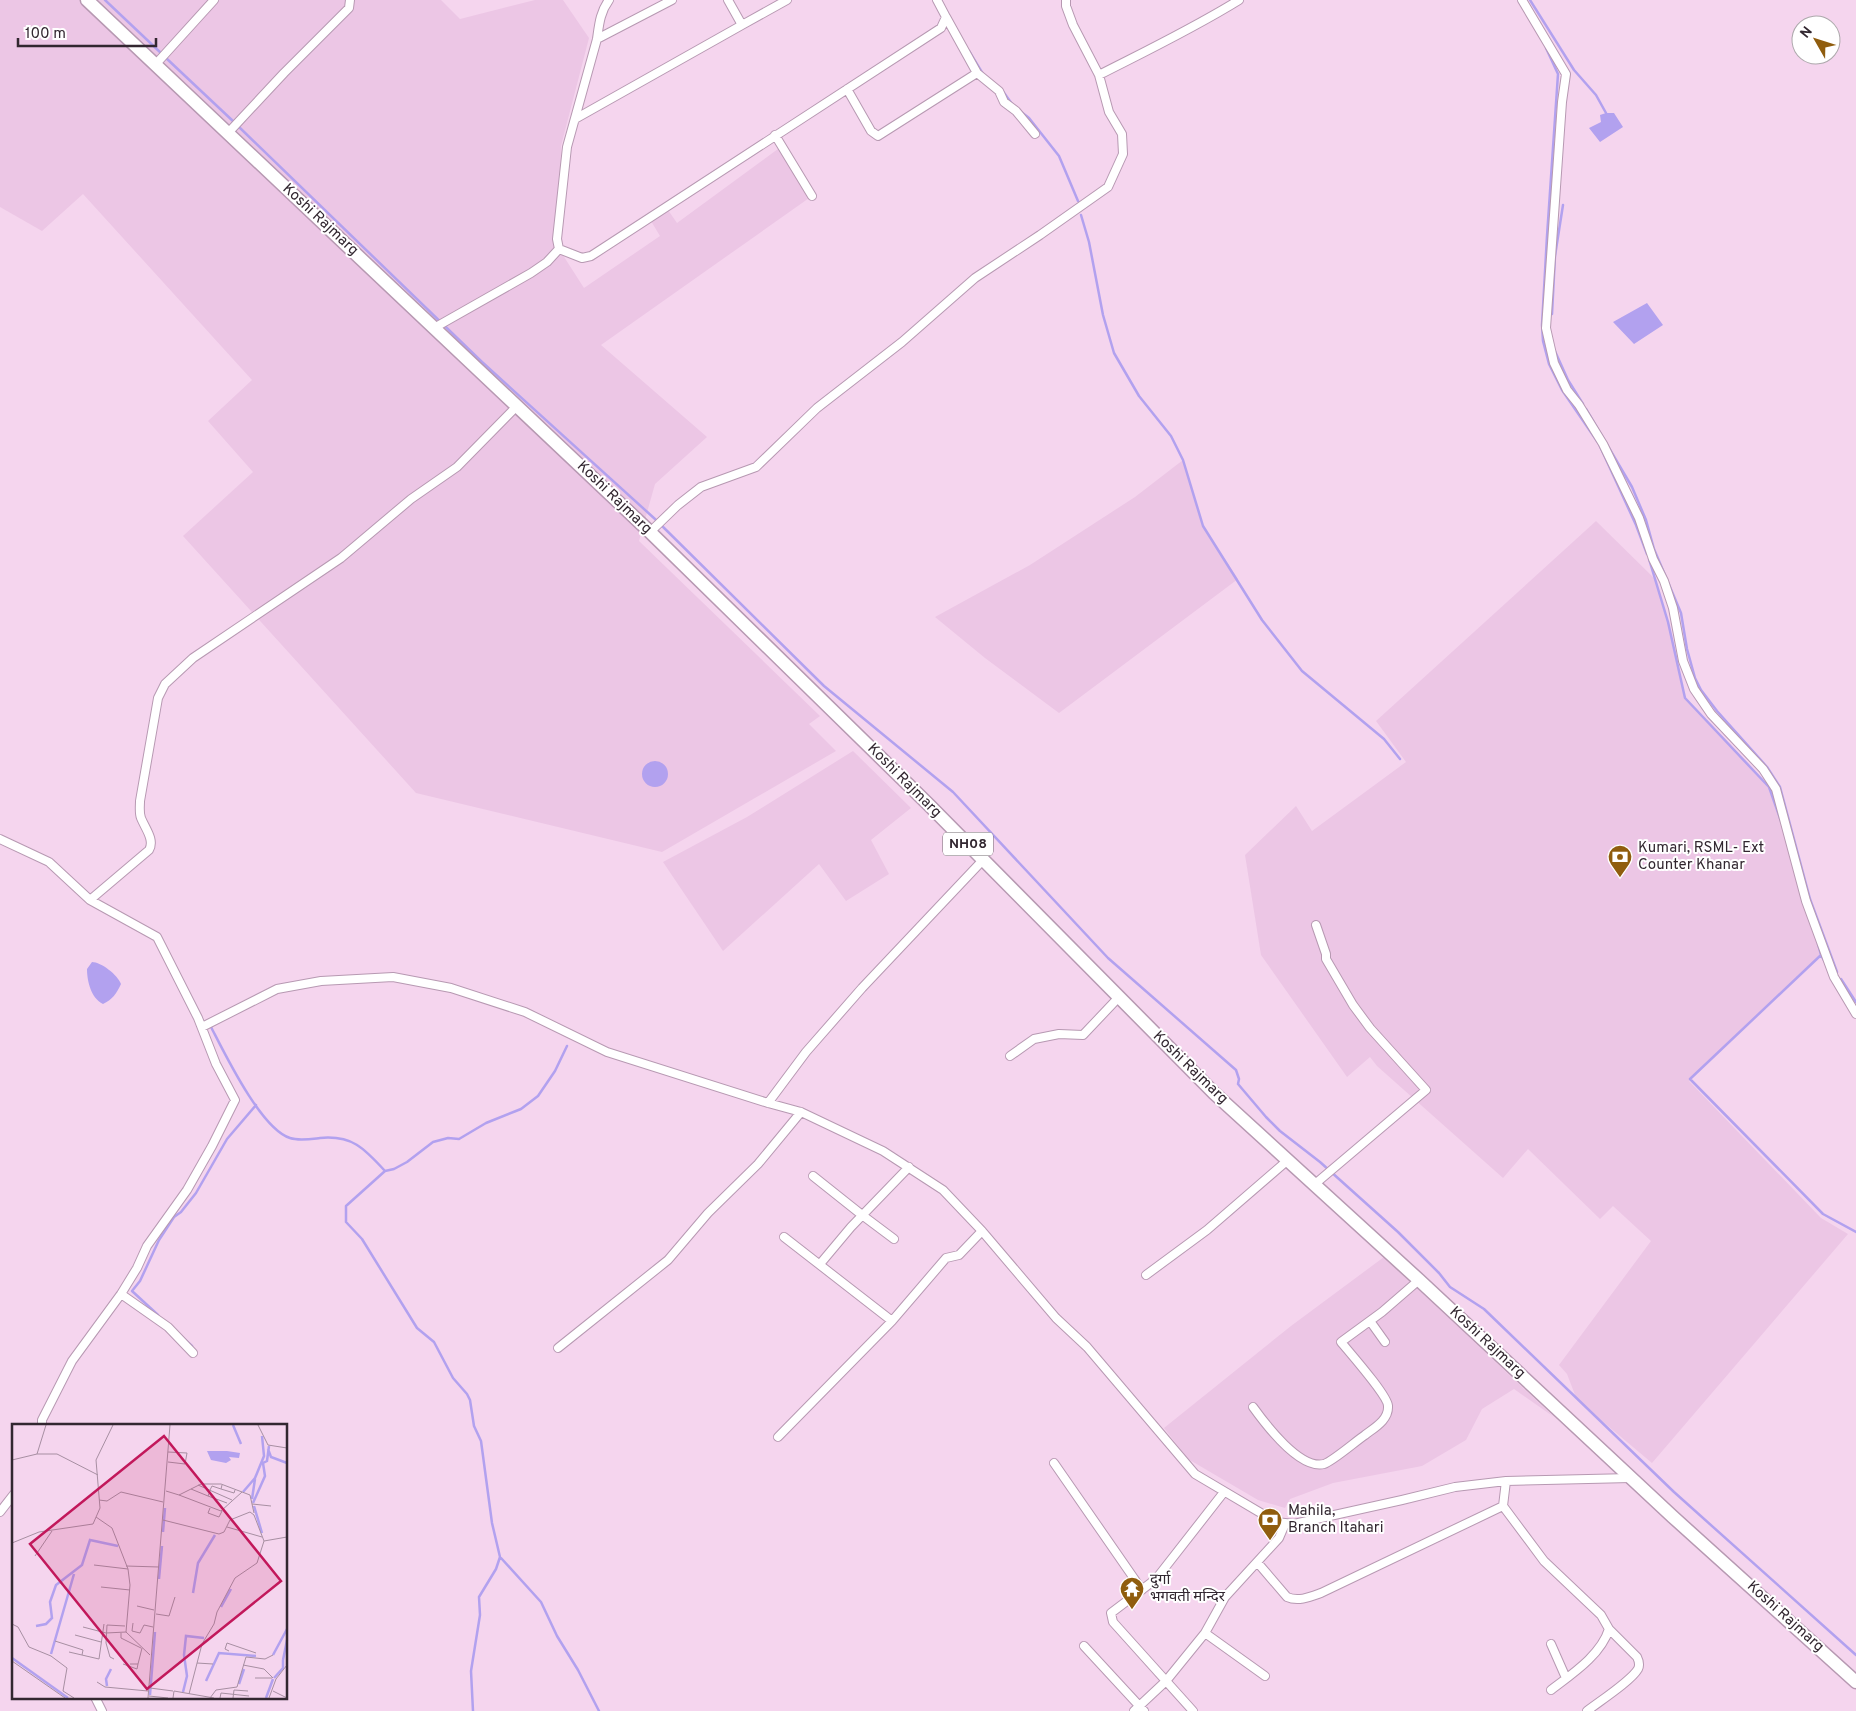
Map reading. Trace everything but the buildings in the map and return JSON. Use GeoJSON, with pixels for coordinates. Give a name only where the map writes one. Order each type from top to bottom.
{"type":"FeatureCollection","features":[{"type":"Feature","properties":{"kind":"main road","name":"Koshi Rajmarg"},"geometry":{"type":"LineString","coordinates":[[87,0],[517,406],[653,530],[1214,1093],[1419,1280],[1673,1517],[1856,1682]]}},
{"type":"Feature","properties":{"kind":"street"},"geometry":{"type":"LineString","coordinates":[[155,65],[214,0]]}},
{"type":"Feature","properties":{"kind":"street"},"geometry":{"type":"LineString","coordinates":[[228,133],[349,8],[350,0]]}},
{"type":"Feature","properties":{"kind":"street"},"geometry":{"type":"LineString","coordinates":[[559,249],[557,239],[567,147],[597,39],[603,9],[609,0]]}},
{"type":"Feature","properties":{"kind":"street"},"geometry":{"type":"LineString","coordinates":[[597,39],[672,0]]}},
{"type":"Feature","properties":{"kind":"street"},"geometry":{"type":"LineString","coordinates":[[728,0],[742,24]]}},
{"type":"Feature","properties":{"kind":"street"},"geometry":{"type":"LineString","coordinates":[[575,119],[787,0]]}},
{"type":"Feature","properties":{"kind":"street"},"geometry":{"type":"LineString","coordinates":[[937,0],[977,73],[999,91],[1004,102],[1016,112],[1035,134]]}},
{"type":"Feature","properties":{"kind":"street"},"geometry":{"type":"LineString","coordinates":[[653,530],[678,505],[702,487],[756,467],[817,408],[902,342],[975,278],[1108,187],[1123,154],[1122,134],[1109,112],[1099,75],[1073,26],[1066,6],[1066,0]]}},
{"type":"Feature","properties":{"kind":"street"},"geometry":{"type":"LineString","coordinates":[[1099,75],[1189,30],[1239,0]]}},
{"type":"Feature","properties":{"kind":"street"},"geometry":{"type":"LineString","coordinates":[[1522,0],[1566,74],[1562,102],[1546,328],[1554,362],[1567,390],[1579,405],[1603,444],[1639,518],[1653,560],[1664,581],[1674,608],[1683,661],[1694,689],[1711,714],[1763,769],[1776,789],[1806,901],[1834,977],[1856,1014]]}},
{"type":"Feature","properties":{"kind":"street"},"geometry":{"type":"LineString","coordinates":[[559,249],[582,258],[591,256],[941,28],[946,18]]}},
{"type":"Feature","properties":{"kind":"street"},"geometry":{"type":"LineString","coordinates":[[847,89],[871,131],[878,136],[977,73]]}},
{"type":"Feature","properties":{"kind":"street"},"geometry":{"type":"LineString","coordinates":[[775,135],[812,196]]}},
{"type":"Feature","properties":{"kind":"street"},"geometry":{"type":"LineString","coordinates":[[434,328],[531,273],[547,262],[559,249]]}},
{"type":"Feature","properties":{"kind":"street"},"geometry":{"type":"LineString","coordinates":[[90,900],[149,850],[151,846],[151,840],[140,816],[140,801],[158,698],[165,684],[193,658],[341,558],[411,499],[457,466],[517,406]]}},
{"type":"Feature","properties":{"kind":"street"},"geometry":{"type":"LineString","coordinates":[[0,839],[49,862],[90,900],[157,938],[182,985],[216,1064],[235,1100],[186,1190],[148,1246],[121,1294],[72,1361],[42,1420],[42,1424]]}},
{"type":"Feature","properties":{"kind":"street"},"geometry":{"type":"LineString","coordinates":[[768,1103],[806,1052],[862,988],[983,860]]}},
{"type":"Feature","properties":{"kind":"street"},"geometry":{"type":"LineString","coordinates":[[1315,1184],[1426,1090],[1370,1028],[1353,1005],[1326,959],[1316,925]]}},
{"type":"Feature","properties":{"kind":"street"},"geometry":{"type":"LineString","coordinates":[[202,1028],[278,989],[320,981],[393,977],[451,988],[516,1009],[607,1052],[802,1112],[883,1151],[943,1190],[982,1231],[1056,1318],[1087,1347],[1195,1474],[1276,1522],[1294,1524],[1455,1486],[1506,1482],[1632,1478]]}},
{"type":"Feature","properties":{"kind":"street"},"geometry":{"type":"LineString","coordinates":[[1010,1056],[1034,1039],[1059,1034],[1084,1034],[1118,997]]}},
{"type":"Feature","properties":{"kind":"street"},"geometry":{"type":"LineString","coordinates":[[558,1348],[668,1260],[708,1213],[758,1164],[802,1112]]}},
{"type":"Feature","properties":{"kind":"street"},"geometry":{"type":"LineString","coordinates":[[1146,1275],[1206,1230],[1288,1160]]}},
{"type":"Feature","properties":{"kind":"street"},"geometry":{"type":"LineString","coordinates":[[820,1264],[862,1216],[909,1167]]}},
{"type":"Feature","properties":{"kind":"street"},"geometry":{"type":"LineString","coordinates":[[813,1176],[894,1239]]}},
{"type":"Feature","properties":{"kind":"street"},"geometry":{"type":"LineString","coordinates":[[778,1437],[892,1321],[946,1258],[959,1255],[982,1231]]}},
{"type":"Feature","properties":{"kind":"street"},"geometry":{"type":"LineString","coordinates":[[784,1237],[892,1321]]}},
{"type":"Feature","properties":{"kind":"street"},"geometry":{"type":"LineString","coordinates":[[1253,1407],[1263,1421],[1300,1459],[1313,1464],[1326,1464],[1378,1425],[1386,1417],[1388,1406],[1384,1395],[1341,1342],[1370,1321],[1419,1280]]}},
{"type":"Feature","properties":{"kind":"street"},"geometry":{"type":"LineString","coordinates":[[121,1294],[168,1327],[193,1353]]}},
{"type":"Feature","properties":{"kind":"street"},"geometry":{"type":"LineString","coordinates":[[1370,1321],[1385,1342]]}},
{"type":"Feature","properties":{"kind":"street"},"geometry":{"type":"LineString","coordinates":[[1054,1463],[1142,1590]]}},
{"type":"Feature","properties":{"kind":"street"},"geometry":{"type":"LineString","coordinates":[[1506,1482],[1503,1506],[1544,1561],[1601,1615],[1609,1628],[1637,1657],[1639,1662],[1638,1668],[1629,1679],[1587,1711]]}},
{"type":"Feature","properties":{"kind":"street"},"geometry":{"type":"LineString","coordinates":[[1193,1711],[1111,1619],[1111,1613],[1156,1579],[1224,1492]]}},
{"type":"Feature","properties":{"kind":"street"},"geometry":{"type":"LineString","coordinates":[[0,1512],[12,1497]]}},
{"type":"Feature","properties":{"kind":"street"},"geometry":{"type":"LineString","coordinates":[[1257,1562],[1287,1596],[1292,1600],[1298,1600],[1321,1593],[1503,1506]]}},
{"type":"Feature","properties":{"kind":"street"},"geometry":{"type":"LineString","coordinates":[[1084,1646],[1139,1709],[1166,1681],[1205,1633],[1225,1597],[1279,1538],[1285,1524]]}},
{"type":"Feature","properties":{"kind":"street"},"geometry":{"type":"LineString","coordinates":[[1550,1690],[1597,1652],[1606,1639],[1609,1628]]}},
{"type":"Feature","properties":{"kind":"street"},"geometry":{"type":"LineString","coordinates":[[1205,1633],[1266,1676]]}},
{"type":"Feature","properties":{"kind":"street"},"geometry":{"type":"LineString","coordinates":[[1551,1644],[1566,1678]]}},
{"type":"Feature","properties":{"kind":"street"},"geometry":{"type":"LineString","coordinates":[[96,1698],[102,1711]]}},
{"type":"Feature","properties":{"kind":"shaded area"},"geometry":{"type":"Polygon","coordinates":[[[0,0],[441,0],[460,19],[535,0],[563,0],[589,38],[561,146],[559,249],[584,288],[660,236],[651,221],[668,210],[677,223],[782,146],[812,196],[601,345],[707,437],[655,484],[639,541],[820,716],[809,724],[836,751],[662,852],[416,793],[183,536],[253,472],[208,421],[252,380],[83,194],[42,231],[0,207],[0,0]]]}},
{"type":"Feature","properties":{"kind":"shaded area"},"geometry":{"type":"Polygon","coordinates":[[[1614,113],[1623,127],[1600,142],[1589,128],[1601,122],[1600,115],[1614,113]]]}},
{"type":"Feature","properties":{"kind":"shaded area"},"geometry":{"type":"Polygon","coordinates":[[[1647,303],[1663,325],[1634,344],[1613,322],[1647,303]]]}},
{"type":"Feature","properties":{"kind":"shaded area"},"geometry":{"type":"Polygon","coordinates":[[[1183,460],[1203,526],[1238,579],[1059,713],[985,658],[935,617],[1030,565],[1135,497],[1183,460]]]}},
{"type":"Feature","properties":{"kind":"shaded area"},"geometry":{"type":"Polygon","coordinates":[[[1596,521],[1656,580],[1668,622],[1685,698],[1769,787],[1787,838],[1821,955],[1689,1081],[1821,1218],[1848,1234],[1652,1463],[1577,1400],[1567,1374],[1559,1365],[1651,1241],[1613,1206],[1600,1219],[1528,1149],[1503,1178],[1377,1066],[1370,1057],[1347,1077],[1261,955],[1245,855],[1296,806],[1312,831],[1406,762],[1376,721],[1596,521]]]}},
{"type":"Feature","properties":{"kind":"shaded area"},"geometry":{"type":"Polygon","coordinates":[[[853,751],[911,808],[871,840],[889,874],[846,901],[819,864],[723,951],[663,862],[747,817],[853,751]]]}},
{"type":"Feature","properties":{"kind":"shaded area"},"geometry":{"type":"Polygon","coordinates":[[[655,761],[664,765],[668,774],[664,783],[655,787],[646,783],[642,774],[646,765],[655,761]]]}},
{"type":"Feature","properties":{"kind":"shaded area"},"geometry":{"type":"Polygon","coordinates":[[[92,962],[100,964],[109,970],[121,984],[114,996],[103,1004],[95,998],[89,984],[87,969],[92,962]]]}},
{"type":"Feature","properties":{"kind":"shaded area"},"geometry":{"type":"Polygon","coordinates":[[[1384,1257],[1554,1417],[1514,1389],[1482,1409],[1466,1440],[1422,1466],[1333,1483],[1290,1499],[1285,1508],[1258,1500],[1188,1459],[1164,1428],[1291,1326],[1384,1257]]]}},
{"type":"Feature","properties":{"kind":"waterway"},"geometry":{"type":"LineString","coordinates":[[105,0],[162,54]]}},
{"type":"Feature","properties":{"kind":"waterway"},"geometry":{"type":"LineString","coordinates":[[1530,0],[1574,70],[1596,95],[1606,113]]}},
{"type":"Feature","properties":{"kind":"waterway"},"geometry":{"type":"LineString","coordinates":[[1546,48],[1558,74],[1547,236],[1542,325],[1543,341],[1549,364],[1562,390],[1599,444],[1636,525],[1647,554]]}},
{"type":"Feature","properties":{"kind":"waterway"},"geometry":{"type":"LineString","coordinates":[[969,51],[983,74]]}},
{"type":"Feature","properties":{"kind":"waterway"},"geometry":{"type":"LineString","coordinates":[[166,58],[234,122]]}},
{"type":"Feature","properties":{"kind":"waterway"},"geometry":{"type":"LineString","coordinates":[[1002,90],[1012,104]]}},
{"type":"Feature","properties":{"kind":"waterway"},"geometry":{"type":"LineString","coordinates":[[1020,111],[1029,118],[1059,156],[1078,201]]}},
{"type":"Feature","properties":{"kind":"waterway"},"geometry":{"type":"LineString","coordinates":[[239,127],[482,362],[655,519],[824,686],[953,792],[1108,958],[1236,1070],[1239,1079],[1238,1084],[1280,1131],[1320,1162],[1398,1232],[1439,1273],[1450,1287],[1484,1309],[1674,1492],[1856,1655]]}},
{"type":"Feature","properties":{"kind":"waterway"},"geometry":{"type":"LineString","coordinates":[[1552,314],[1555,256],[1563,205]]}},
{"type":"Feature","properties":{"kind":"waterway"},"geometry":{"type":"LineString","coordinates":[[1081,215],[1089,242],[1103,315],[1114,353],[1139,396],[1171,436],[1183,460],[1203,526],[1262,620],[1302,671],[1384,739],[1400,759]]}},
{"type":"Feature","properties":{"kind":"waterway"},"geometry":{"type":"LineString","coordinates":[[1554,349],[1568,380],[1583,404]]}},
{"type":"Feature","properties":{"kind":"waterway"},"geometry":{"type":"LineString","coordinates":[[1586,409],[1632,487],[1646,520],[1654,549],[1681,613],[1687,649],[1695,678],[1701,690],[1717,711],[1767,767],[1780,787],[1810,899],[1837,972]]}},
{"type":"Feature","properties":{"kind":"waterway"},"geometry":{"type":"LineString","coordinates":[[1649,559],[1668,622],[1685,698],[1769,787],[1781,821]]}},
{"type":"Feature","properties":{"kind":"waterway"},"geometry":{"type":"LineString","coordinates":[[1818,944],[1826,964]]}},
{"type":"Feature","properties":{"kind":"waterway"},"geometry":{"type":"LineString","coordinates":[[1821,955],[1690,1079],[1823,1214],[1856,1232]]}},
{"type":"Feature","properties":{"kind":"waterway"},"geometry":{"type":"LineString","coordinates":[[1841,979],[1856,1002]]}},
{"type":"Feature","properties":{"kind":"waterway"},"geometry":{"type":"LineString","coordinates":[[211,1027],[256,1106],[267,1121],[279,1132],[290,1138],[297,1139],[331,1138],[349,1141],[364,1150],[385,1171]]}},
{"type":"Feature","properties":{"kind":"waterway"},"geometry":{"type":"LineString","coordinates":[[473,1711],[471,1671],[480,1615],[479,1597],[496,1569],[500,1557],[492,1523],[481,1441],[474,1426],[470,1400],[467,1394],[453,1378],[434,1342],[417,1328],[362,1239],[346,1222],[346,1206],[385,1171],[394,1169],[407,1162],[433,1142],[448,1138],[459,1139],[486,1123],[521,1109],[538,1096],[555,1071],[567,1046]]}},
{"type":"Feature","properties":{"kind":"waterway"},"geometry":{"type":"LineString","coordinates":[[158,1315],[132,1291],[140,1281],[159,1240],[174,1217],[181,1212],[196,1193],[227,1139],[256,1105]]}},
{"type":"Feature","properties":{"kind":"waterway"},"geometry":{"type":"LineString","coordinates":[[182,1337],[192,1346]]}},
{"type":"Feature","properties":{"kind":"waterway"},"geometry":{"type":"LineString","coordinates":[[501,1558],[541,1602],[557,1636],[578,1670],[599,1711]]}},
{"type":"Feature","properties":{"kind":"place","name":"Kumari, RSML- Ext Counter Khanar"},"geometry":{"type":"Point","coordinates":[1620,878]}},
{"type":"Feature","properties":{"kind":"place","name":"Mahila, Branch Itahari"},"geometry":{"type":"Point","coordinates":[1270,1541]}},
{"type":"Feature","properties":{"kind":"place","name":"दुर्गा भगवती मन्दिर"},"geometry":{"type":"Point","coordinates":[1132,1610]}}]}
